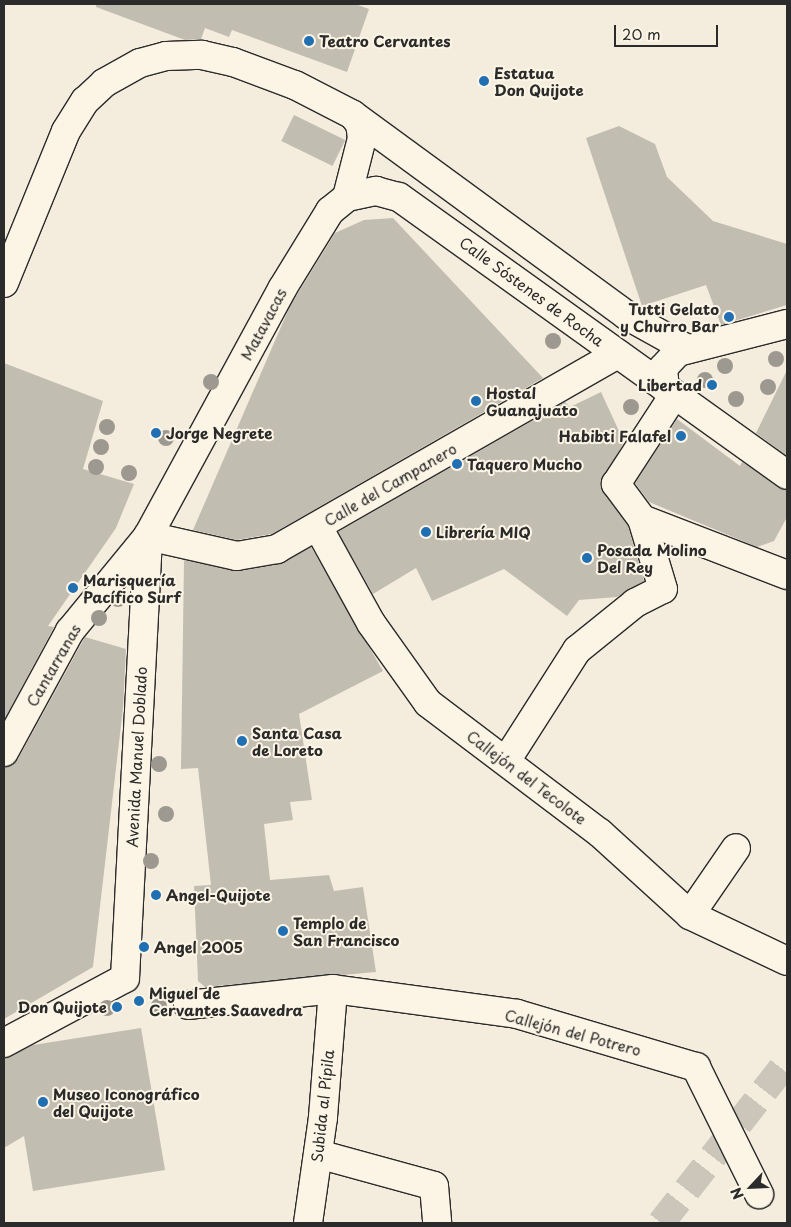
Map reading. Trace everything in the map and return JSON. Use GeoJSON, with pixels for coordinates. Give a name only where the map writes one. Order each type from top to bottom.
{"type":"FeatureCollection","features":[{"type":"Feature","properties":{"kind":"street"},"geometry":{"type":"LineString","coordinates":[[4,283],[66,131],[94,92],[127,69],[166,56],[218,57],[295,85],[353,115],[626,315],[687,349]]}},
{"type":"Feature","properties":{"kind":"street"},"geometry":{"type":"LineString","coordinates":[[347,197],[362,138],[360,124],[353,115]]}},
{"type":"Feature","properties":{"kind":"street","name":"Calle Sóstenes de Rocha"},"geometry":{"type":"LineString","coordinates":[[347,197],[376,191],[399,197],[787,475]]}},
{"type":"Feature","properties":{"kind":"street","name":"Matavacas"},"geometry":{"type":"LineString","coordinates":[[148,536],[282,289],[330,211],[347,197]]}},
{"type":"Feature","properties":{"kind":"street"},"geometry":{"type":"LineString","coordinates":[[506,761],[577,650],[635,603],[663,589],[642,519],[616,484],[669,391],[662,375],[667,360],[687,349],[787,324]]}},
{"type":"Feature","properties":{"kind":"street","name":"Calle del Campanero"},"geometry":{"type":"LineString","coordinates":[[148,536],[237,556],[277,549],[617,354]]}},
{"type":"Feature","properties":{"kind":"street"},"geometry":{"type":"LineString","coordinates":[[642,519],[787,575]]}},
{"type":"Feature","properties":{"kind":"street","name":"Cantarranas"},"geometry":{"type":"LineString","coordinates":[[4,752],[70,630],[148,536]]}},
{"type":"Feature","properties":{"kind":"street","name":"Avenida Manuel Doblado"},"geometry":{"type":"LineString","coordinates":[[4,1043],[125,978],[148,536]]}},
{"type":"Feature","properties":{"kind":"street","name":"Callejón del Tecolote"},"geometry":{"type":"LineString","coordinates":[[323,536],[371,622],[428,703],[600,833],[690,915],[787,961]]}},
{"type":"Feature","properties":{"kind":"street"},"geometry":{"type":"LineString","coordinates":[[690,915],[736,848]]}},
{"type":"Feature","properties":{"kind":"street","name":"Callejón del Potrero"},"geometry":{"type":"LineString","coordinates":[[188,1005],[333,989],[517,1014],[696,1067],[759,1194]]}},
{"type":"Feature","properties":{"kind":"street","name":"Subida al Pípila"},"geometry":{"type":"LineString","coordinates":[[308,1223],[318,1154],[333,989]]}},
{"type":"Feature","properties":{"kind":"street"},"geometry":{"type":"LineString","coordinates":[[318,1154],[434,1186],[437,1223]]}},
{"type":"Feature","properties":{"kind":"building","name":"Teatro Cervantes"},"geometry":{"type":"Polygon","coordinates":[[[96,4],[355,4],[369,9],[347,72],[232,30],[229,37],[205,28],[201,39],[185,40],[96,7],[96,4]]]}},
{"type":"Feature","properties":{"kind":"building"},"geometry":{"type":"Polygon","coordinates":[[[294,115],[345,140],[333,166],[281,141],[294,115]]]}},
{"type":"Feature","properties":{"kind":"building"},"geometry":{"type":"Polygon","coordinates":[[[619,126],[655,144],[667,177],[713,221],[787,244],[787,305],[721,325],[706,285],[642,306],[586,138],[619,126]]]}},
{"type":"Feature","properties":{"kind":"building"},"geometry":{"type":"Polygon","coordinates":[[[393,218],[543,378],[272,534],[237,540],[193,530],[290,306],[335,233],[364,220],[393,218]]]}},
{"type":"Feature","properties":{"kind":"building"},"geometry":{"type":"Polygon","coordinates":[[[4,363],[103,401],[83,469],[134,484],[116,528],[48,626],[54,627],[4,720],[4,363]]]}},
{"type":"Feature","properties":{"kind":"building"},"geometry":{"type":"Polygon","coordinates":[[[787,370],[787,456],[756,433],[787,370]]]}},
{"type":"Feature","properties":{"kind":"building"},"geometry":{"type":"Polygon","coordinates":[[[601,392],[624,442],[600,485],[628,526],[644,581],[617,597],[579,600],[567,616],[504,569],[432,601],[416,568],[373,594],[338,532],[565,402],[570,407],[601,392]]]}},
{"type":"Feature","properties":{"kind":"building"},"geometry":{"type":"Polygon","coordinates":[[[677,419],[740,466],[742,462],[787,490],[787,517],[774,541],[757,547],[649,502],[635,483],[677,419]]]}},
{"type":"Feature","properties":{"kind":"building"},"geometry":{"type":"Polygon","coordinates":[[[311,547],[383,671],[299,714],[312,800],[290,802],[293,820],[264,824],[270,880],[329,875],[334,891],[363,887],[376,972],[205,987],[198,981],[194,886],[211,885],[198,768],[181,769],[184,560],[240,571],[280,564],[311,547]]]}},
{"type":"Feature","properties":{"kind":"building"},"geometry":{"type":"Polygon","coordinates":[[[85,637],[126,649],[123,708],[93,967],[4,1019],[4,768],[18,759],[85,637]]]}},
{"type":"Feature","properties":{"kind":"building","name":"Museo Iconográfico del Quijote"},"geometry":{"type":"Polygon","coordinates":[[[141,1028],[165,1170],[33,1191],[24,1136],[4,1148],[4,1059],[33,1045],[141,1028]]]}},
{"type":"Feature","properties":{"kind":"tunnel"},"geometry":{"type":"LineString","coordinates":[[661,1223],[787,1062]]}},
{"type":"Feature","properties":{"kind":"place","name":"Teatro Cervantes"},"geometry":{"type":"Point","coordinates":[309,41]}},
{"type":"Feature","properties":{"kind":"place","name":"Estatua Don Quijote"},"geometry":{"type":"Point","coordinates":[484,81]}},
{"type":"Feature","properties":{"kind":"place","name":"Tutti Gelato y Churro Bar"},"geometry":{"type":"Point","coordinates":[729,317]}},
{"type":"Feature","properties":{"kind":"place","name":"Libertad"},"geometry":{"type":"Point","coordinates":[712,385]}},
{"type":"Feature","properties":{"kind":"place","name":"Hostal Guanajuato"},"geometry":{"type":"Point","coordinates":[476,401]}},
{"type":"Feature","properties":{"kind":"place","name":"Jorge Negrete"},"geometry":{"type":"Point","coordinates":[156,433]}},
{"type":"Feature","properties":{"kind":"place","name":"Habibti Falafel"},"geometry":{"type":"Point","coordinates":[681,436]}},
{"type":"Feature","properties":{"kind":"place","name":"Taquero Mucho"},"geometry":{"type":"Point","coordinates":[457,464]}},
{"type":"Feature","properties":{"kind":"place","name":"Librería MIQ"},"geometry":{"type":"Point","coordinates":[426,532]}},
{"type":"Feature","properties":{"kind":"place","name":"Posada Molino Del Rey"},"geometry":{"type":"Point","coordinates":[587,558]}},
{"type":"Feature","properties":{"kind":"place","name":"Marisquería Pacífico Surf"},"geometry":{"type":"Point","coordinates":[73,588]}},
{"type":"Feature","properties":{"kind":"place","name":"Santa Casa de Loreto"},"geometry":{"type":"Point","coordinates":[242,741]}},
{"type":"Feature","properties":{"kind":"place","name":"Angel-Quijote"},"geometry":{"type":"Point","coordinates":[156,895]}},
{"type":"Feature","properties":{"kind":"place","name":"Templo de San Francisco"},"geometry":{"type":"Point","coordinates":[283,931]}},
{"type":"Feature","properties":{"kind":"place","name":"Angel 2005"},"geometry":{"type":"Point","coordinates":[144,947]}},
{"type":"Feature","properties":{"kind":"place","name":"Miguel de Cervantes Saavedra"},"geometry":{"type":"Point","coordinates":[139,1001]}},
{"type":"Feature","properties":{"kind":"place","name":"Don Quijote"},"geometry":{"type":"Point","coordinates":[117,1007]}},
{"type":"Feature","properties":{"kind":"place","name":"Museo Iconográfico del Quijote"},"geometry":{"type":"Point","coordinates":[43,1102]}}]}
